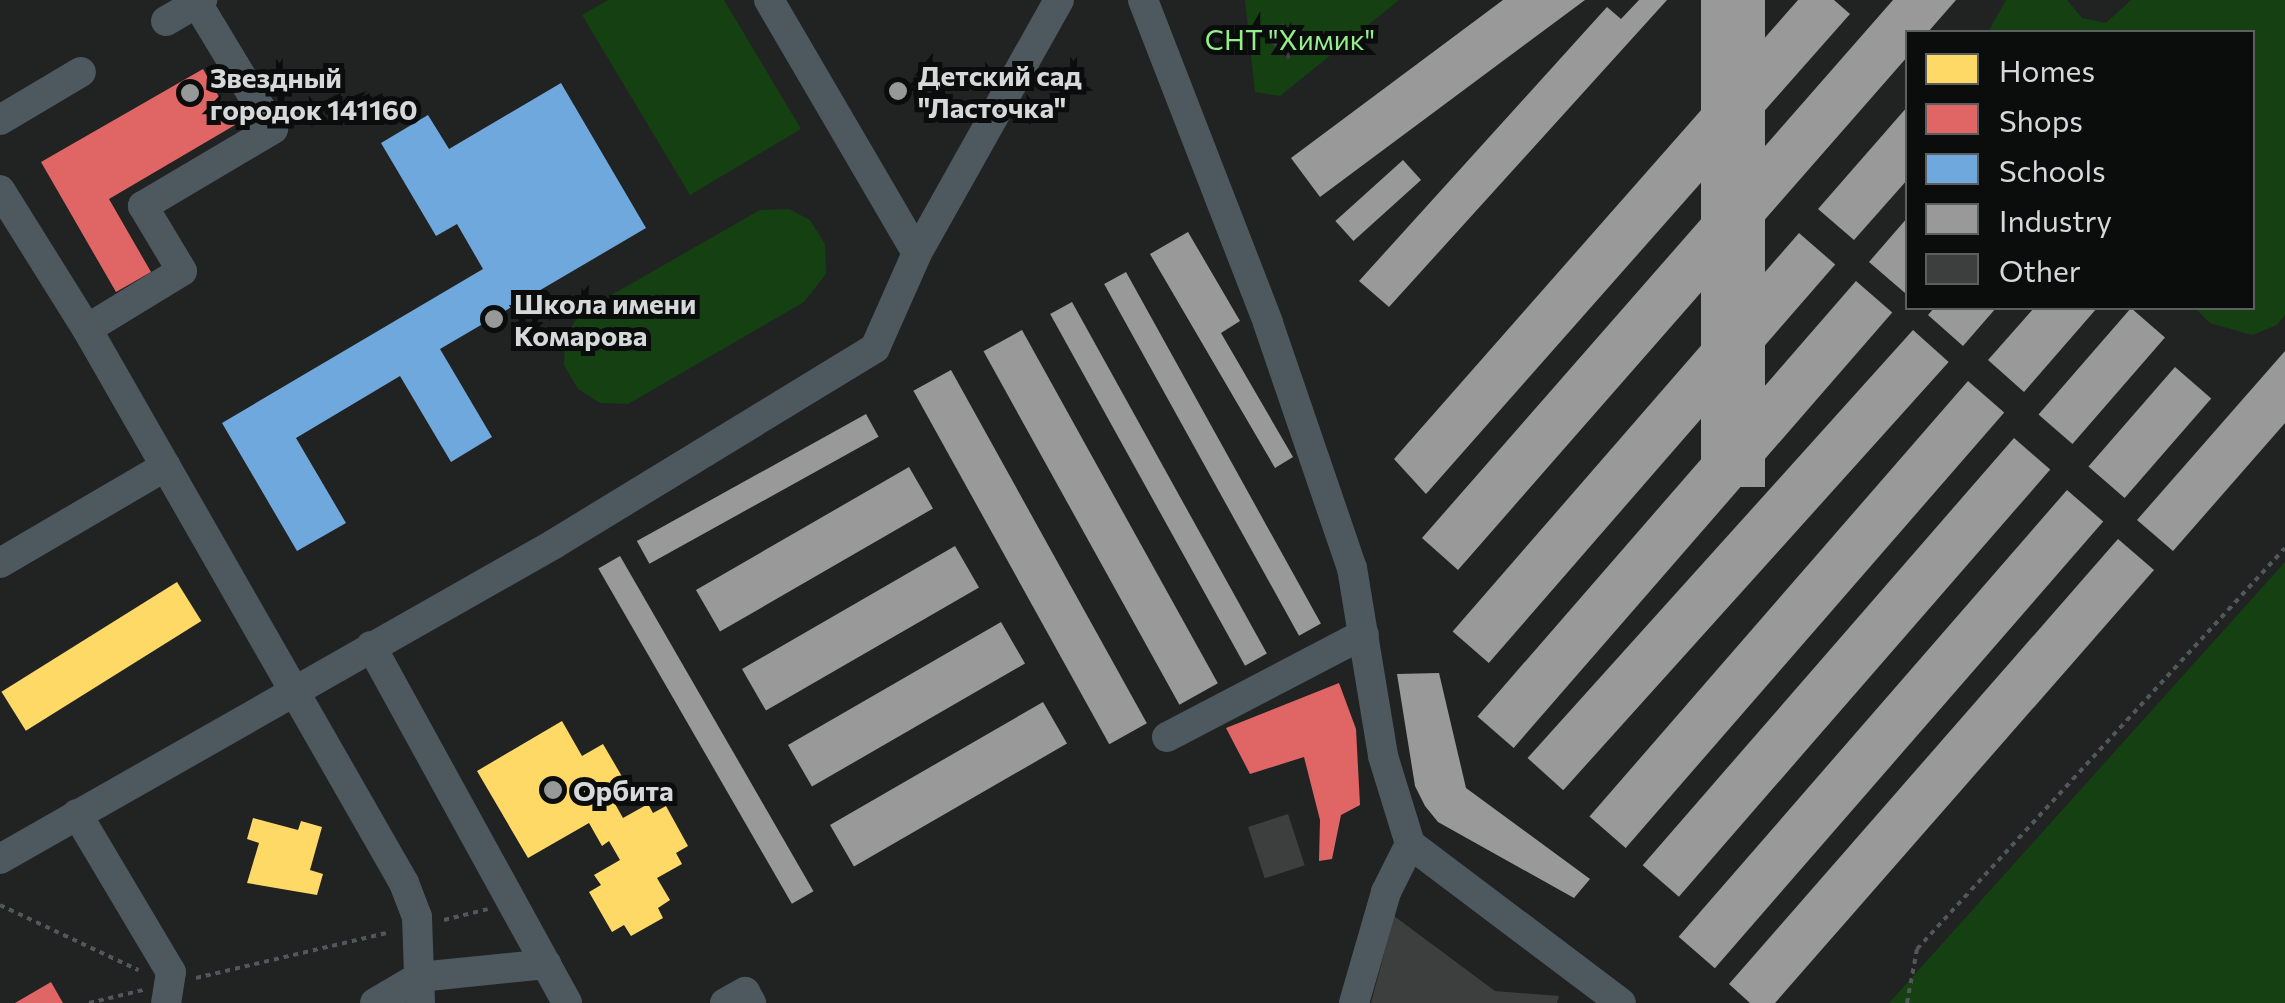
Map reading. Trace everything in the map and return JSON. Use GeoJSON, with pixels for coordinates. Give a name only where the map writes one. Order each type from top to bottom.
{"type":"FeatureCollection","features":[{"type":"Feature","properties":{"kind":"street"},"geometry":{"type":"LineString","coordinates":[[768,0],[917,253]]}},
{"type":"Feature","properties":{"kind":"street"},"geometry":{"type":"LineString","coordinates":[[0,860],[372,646],[875,348],[917,253],[1059,0]]}},
{"type":"Feature","properties":{"kind":"street"},"geometry":{"type":"LineString","coordinates":[[1143,0],[1268,323],[1352,568],[1383,756],[1410,844],[1622,1003]]}},
{"type":"Feature","properties":{"kind":"street"},"geometry":{"type":"LineString","coordinates":[[87,328],[182,271],[143,206],[272,129],[200,1],[166,21]]}},
{"type":"Feature","properties":{"kind":"street"},"geometry":{"type":"LineString","coordinates":[[0,120],[81,72]]}},
{"type":"Feature","properties":{"kind":"street"},"geometry":{"type":"LineString","coordinates":[[0,190],[87,328],[404,883],[417,926],[420,990]]}},
{"type":"Feature","properties":{"kind":"street"},"geometry":{"type":"LineString","coordinates":[[0,563],[166,466]]}},
{"type":"Feature","properties":{"kind":"street"},"geometry":{"type":"LineString","coordinates":[[1167,738],[1364,634]]}},
{"type":"Feature","properties":{"kind":"street"},"geometry":{"type":"LineString","coordinates":[[372,646],[567,1003]]}},
{"type":"Feature","properties":{"kind":"street"},"geometry":{"type":"LineString","coordinates":[[77,814],[171,972],[168,994]]}},
{"type":"Feature","properties":{"kind":"street"},"geometry":{"type":"LineString","coordinates":[[1354,1003],[1386,892],[1410,844]]}},
{"type":"Feature","properties":{"kind":"street"},"geometry":{"type":"LineString","coordinates":[[376,1003],[546,964]]}},
{"type":"Feature","properties":{"kind":"street"},"geometry":{"type":"LineString","coordinates":[[726,1003],[745,992],[751,1003]]}},
{"type":"Feature","properties":{"kind":"path"},"geometry":{"type":"LineString","coordinates":[[1907,1003],[1918,949],[2285,548]]}},
{"type":"Feature","properties":{"kind":"path"},"geometry":{"type":"LineString","coordinates":[[0,904],[168,994]]}},
{"type":"Feature","properties":{"kind":"path"},"geometry":{"type":"LineString","coordinates":[[89,1003],[168,994],[512,904]]}},
{"type":"Feature","properties":{"kind":"green space"},"geometry":{"type":"Polygon","coordinates":[[[608,0],[724,0],[801,129],[690,195],[582,15],[608,0]]]}},
{"type":"Feature","properties":{"kind":"green space","name":"СНТ \"Химик\""},"geometry":{"type":"Polygon","coordinates":[[[1245,0],[1399,0],[1280,96],[1255,92],[1245,0]]]}},
{"type":"Feature","properties":{"kind":"green space"},"geometry":{"type":"Polygon","coordinates":[[[2006,0],[2067,0],[2082,18],[2106,23],[2131,0],[2285,0],[2285,315],[2277,325],[2252,335],[2210,323],[2197,310],[2255,310],[2255,30],[1989,30],[2006,0]]]}},
{"type":"Feature","properties":{"kind":"green space"},"geometry":{"type":"Polygon","coordinates":[[[789,209],[810,220],[825,244],[826,274],[804,302],[628,404],[600,403],[578,389],[564,365],[565,338],[580,313],[760,210],[789,209]]]}},
{"type":"Feature","properties":{"kind":"green space"},"geometry":{"type":"Polygon","coordinates":[[[2285,562],[2285,1003],[1889,1003],[2285,562]]]}},
{"type":"Feature","properties":{"kind":"building: Homes"},"geometry":{"type":"Polygon","coordinates":[[[177,582],[201,621],[26,731],[1,692],[177,582]]]}},
{"type":"Feature","properties":{"kind":"building: Homes","name":"Орбита"},"geometry":{"type":"Polygon","coordinates":[[[562,721],[582,756],[603,744],[627,785],[610,795],[623,818],[648,804],[653,813],[666,806],[688,846],[676,853],[682,864],[657,878],[670,900],[658,908],[663,918],[631,936],[624,925],[612,932],[589,892],[601,885],[594,875],[620,860],[609,841],[602,846],[589,823],[528,858],[477,771],[562,721]]]}},
{"type":"Feature","properties":{"kind":"building: Homes"},"geometry":{"type":"Polygon","coordinates":[[[253,818],[298,830],[301,821],[322,827],[310,870],[323,874],[317,895],[247,883],[259,843],[247,839],[253,818]]]}},
{"type":"Feature","properties":{"kind":"building: Shops"},"geometry":{"type":"Polygon","coordinates":[[[203,69],[235,125],[109,199],[151,272],[116,292],[41,162],[203,69]]]}},
{"type":"Feature","properties":{"kind":"building: Shops"},"geometry":{"type":"Polygon","coordinates":[[[1339,683],[1356,729],[1360,805],[1341,815],[1332,859],[1319,861],[1320,820],[1304,757],[1250,774],[1226,728],[1339,683]]]}},
{"type":"Feature","properties":{"kind":"building: Shops"},"geometry":{"type":"Polygon","coordinates":[[[51,982],[63,1003],[15,1003],[51,982]]]}},
{"type":"Feature","properties":{"kind":"building: Schools"},"geometry":{"type":"Polygon","coordinates":[[[561,83],[646,228],[440,349],[492,437],[451,462],[400,376],[296,438],[346,523],[297,551],[222,423],[483,269],[457,224],[436,236],[381,143],[428,115],[449,149],[561,83]]]}},
{"type":"Feature","properties":{"kind":"building: Industry"},"geometry":{"type":"Polygon","coordinates":[[[1503,0],[1585,0],[1320,197],[1291,158],[1503,0]]]}},
{"type":"Feature","properties":{"kind":"building: Industry"},"geometry":{"type":"Polygon","coordinates":[[[1639,0],[1667,0],[1389,307],[1359,281],[1607,7],[1621,19],[1639,0]]]}},
{"type":"Feature","properties":{"kind":"building: Industry"},"geometry":{"type":"Polygon","coordinates":[[[1701,0],[1765,0],[1765,487],[1701,487],[1701,0]]]}},
{"type":"Feature","properties":{"kind":"building: Industry"},"geometry":{"type":"Polygon","coordinates":[[[1798,0],[1834,0],[1850,14],[1426,494],[1394,459],[1798,0]]]}},
{"type":"Feature","properties":{"kind":"building: Industry"},"geometry":{"type":"Polygon","coordinates":[[[1893,0],[1956,0],[1930,30],[1905,30],[1905,59],[1458,570],[1422,538],[1893,0]]]}},
{"type":"Feature","properties":{"kind":"building: Industry"},"geometry":{"type":"Polygon","coordinates":[[[1905,109],[1905,182],[1854,240],[1818,209],[1905,109]]]}},
{"type":"Feature","properties":{"kind":"building: Industry"},"geometry":{"type":"Polygon","coordinates":[[[1403,160],[1421,180],[1353,241],[1335,221],[1403,160]]]}},
{"type":"Feature","properties":{"kind":"building: Industry"},"geometry":{"type":"Polygon","coordinates":[[[1905,220],[1905,293],[1869,262],[1905,220]]]}},
{"type":"Feature","properties":{"kind":"building: Industry"},"geometry":{"type":"Polygon","coordinates":[[[1188,232],[1240,321],[1221,333],[1293,457],[1275,468],[1150,254],[1188,232]]]}},
{"type":"Feature","properties":{"kind":"building: Industry"},"geometry":{"type":"Polygon","coordinates":[[[1799,233],[1835,264],[1489,663],[1453,631],[1799,233]]]}},
{"type":"Feature","properties":{"kind":"building: Industry"},"geometry":{"type":"Polygon","coordinates":[[[1126,272],[1321,624],[1299,636],[1104,284],[1126,272]]]}},
{"type":"Feature","properties":{"kind":"building: Industry"},"geometry":{"type":"Polygon","coordinates":[[[1856,281],[1892,312],[1514,748],[1477,716],[1856,281]]]}},
{"type":"Feature","properties":{"kind":"building: Industry"},"geometry":{"type":"Polygon","coordinates":[[[1072,302],[1267,654],[1245,666],[1050,314],[1072,302]]]}},
{"type":"Feature","properties":{"kind":"building: Industry"},"geometry":{"type":"Polygon","coordinates":[[[1932,310],[1994,310],[1963,346],[1928,315],[1932,310]]]}},
{"type":"Feature","properties":{"kind":"building: Industry"},"geometry":{"type":"Polygon","coordinates":[[[2032,310],[2095,310],[2024,392],[1988,360],[2032,310]]]}},
{"type":"Feature","properties":{"kind":"building: Industry"},"geometry":{"type":"Polygon","coordinates":[[[2133,310],[2165,338],[2072,444],[2038,414],[2133,310]]]}},
{"type":"Feature","properties":{"kind":"building: Industry"},"geometry":{"type":"Polygon","coordinates":[[[1022,330],[1218,683],[1179,705],[984,351],[1022,330]]]}},
{"type":"Feature","properties":{"kind":"building: Industry"},"geometry":{"type":"Polygon","coordinates":[[[1913,330],[1949,362],[1563,790],[1528,758],[1913,330]]]}},
{"type":"Feature","properties":{"kind":"building: Industry"},"geometry":{"type":"Polygon","coordinates":[[[2285,351],[2285,423],[2173,551],[2137,520],[2285,351]]]}},
{"type":"Feature","properties":{"kind":"building: Industry"},"geometry":{"type":"Polygon","coordinates":[[[2175,367],[2211,398],[2125,498],[2088,467],[2175,367]]]}},
{"type":"Feature","properties":{"kind":"building: Industry"},"geometry":{"type":"Polygon","coordinates":[[[951,370],[1147,723],[1109,744],[913,391],[951,370]]]}},
{"type":"Feature","properties":{"kind":"building: Industry"},"geometry":{"type":"Polygon","coordinates":[[[1968,381],[2004,412],[1626,848],[1589,816],[1968,381]]]}},
{"type":"Feature","properties":{"kind":"building: Industry"},"geometry":{"type":"Polygon","coordinates":[[[866,414],[879,437],[649,564],[637,541],[866,414]]]}},
{"type":"Feature","properties":{"kind":"building: Industry"},"geometry":{"type":"Polygon","coordinates":[[[2014,438],[2050,469],[1679,897],[1643,865],[2014,438]]]}},
{"type":"Feature","properties":{"kind":"building: Industry"},"geometry":{"type":"Polygon","coordinates":[[[909,467],[933,509],[720,632],[696,590],[909,467]]]}},
{"type":"Feature","properties":{"kind":"building: Industry"},"geometry":{"type":"Polygon","coordinates":[[[2067,490],[2103,521],[1715,968],[1679,937],[2067,490]]]}},
{"type":"Feature","properties":{"kind":"building: Industry"},"geometry":{"type":"Polygon","coordinates":[[[2118,539],[2154,570],[1775,1003],[1750,1003],[1729,984],[2118,539]]]}},
{"type":"Feature","properties":{"kind":"building: Industry"},"geometry":{"type":"Polygon","coordinates":[[[955,546],[979,588],[766,711],[742,669],[955,546]]]}},
{"type":"Feature","properties":{"kind":"building: Industry"},"geometry":{"type":"Polygon","coordinates":[[[620,556],[814,891],[792,904],[598,568],[620,556]]]}},
{"type":"Feature","properties":{"kind":"building: Industry"},"geometry":{"type":"Polygon","coordinates":[[[1001,622],[1025,664],[812,787],[788,745],[1001,622]]]}},
{"type":"Feature","properties":{"kind":"building: Industry"},"geometry":{"type":"Polygon","coordinates":[[[1439,673],[1466,788],[1590,879],[1574,898],[1438,822],[1425,806],[1415,786],[1397,674],[1439,673]]]}},
{"type":"Feature","properties":{"kind":"building: Industry"},"geometry":{"type":"Polygon","coordinates":[[[1043,702],[1067,744],[854,867],[830,825],[1043,702]]]}},
{"type":"Feature","properties":{"kind":"building: Other"},"geometry":{"type":"Polygon","coordinates":[[[1283,23],[1304,45],[1288,60],[1267,38],[1283,23]]]}},
{"type":"Feature","properties":{"kind":"building: Other"},"geometry":{"type":"Polygon","coordinates":[[[1288,814],[1305,865],[1265,878],[1248,827],[1288,814]]]}},
{"type":"Feature","properties":{"kind":"building: Other"},"geometry":{"type":"Polygon","coordinates":[[[1394,916],[1495,991],[1559,996],[1557,1003],[1371,1003],[1394,916]]]}},
{"type":"Feature","properties":{"kind":"place","name":"Детский сад \"Ласточка\""},"geometry":{"type":"Point","coordinates":[898,91]}},
{"type":"Feature","properties":{"kind":"place","name":"Звездный городок 141160"},"geometry":{"type":"Point","coordinates":[190,93]}},
{"type":"Feature","properties":{"kind":"place","name":"Школа имени Комарова"},"geometry":{"type":"Point","coordinates":[494,319]}},
{"type":"Feature","properties":{"kind":"place","name":"Орбита"},"geometry":{"type":"Point","coordinates":[553,790]}}]}
